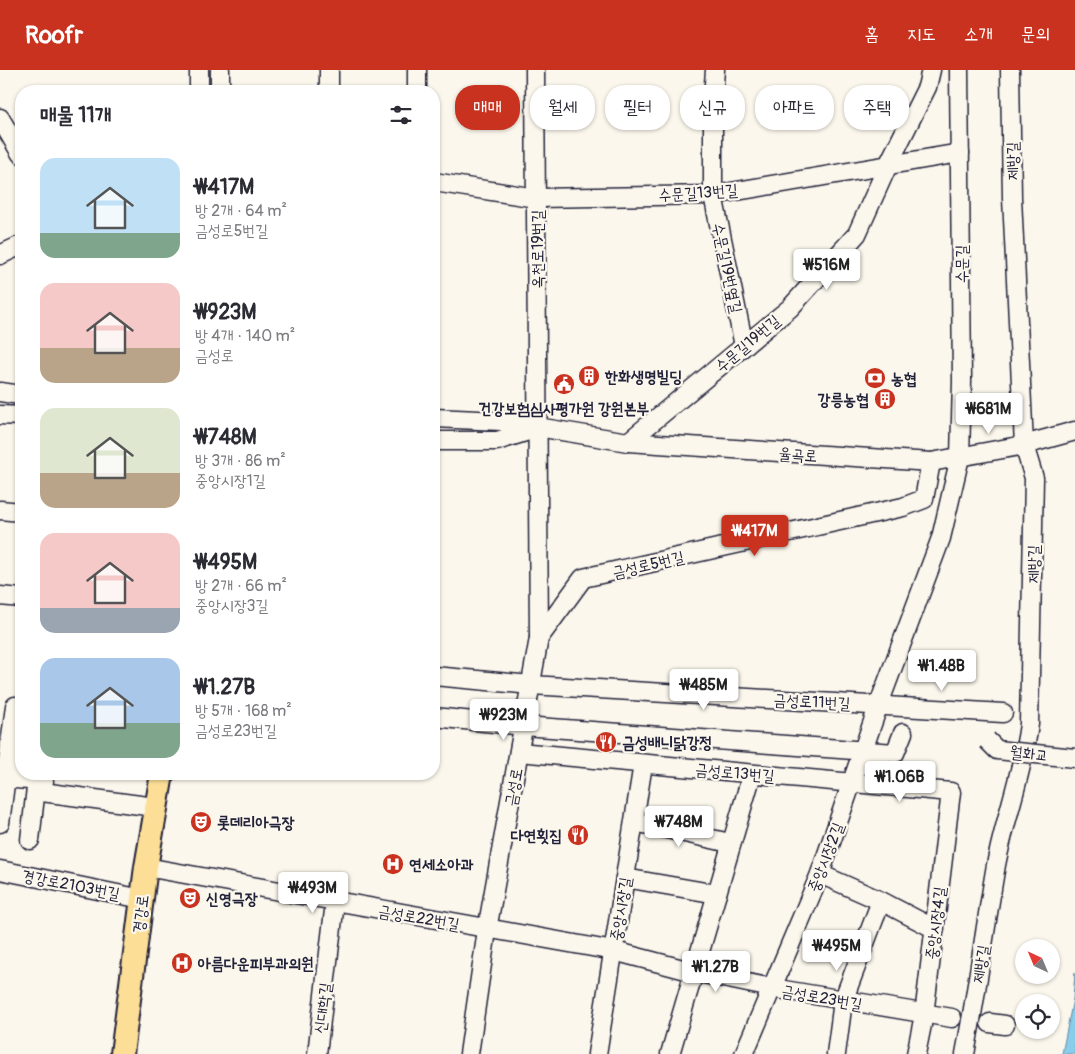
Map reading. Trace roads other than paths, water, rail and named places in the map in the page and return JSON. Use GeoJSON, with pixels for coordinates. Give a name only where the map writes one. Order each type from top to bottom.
{"type":"FeatureCollection","features":[{"type":"Feature","properties":{"kind":"main road","name":"경강로"},"geometry":{"type":"LineString","coordinates":[[122,1054],[146,867],[161,780]]}},
{"type":"Feature","properties":{"kind":"street"},"geometry":{"type":"LineString","coordinates":[[199,70],[199,85]]}},
{"type":"Feature","properties":{"kind":"street"},"geometry":{"type":"LineString","coordinates":[[220,70],[220,85]]}},
{"type":"Feature","properties":{"kind":"street"},"geometry":{"type":"LineString","coordinates":[[329,70],[329,85]]}},
{"type":"Feature","properties":{"kind":"street"},"geometry":{"type":"LineString","coordinates":[[417,85],[418,70]]}},
{"type":"Feature","properties":{"kind":"street","name":"옥천로19번길"},"geometry":{"type":"LineString","coordinates":[[536,70],[538,428]]}},
{"type":"Feature","properties":{"kind":"street","name":"수문길19번옆길"},"geometry":{"type":"LineString","coordinates":[[715,70],[713,97],[713,195],[744,346]]}},
{"type":"Feature","properties":{"kind":"street","name":"수문길19번길"},"geometry":{"type":"LineString","coordinates":[[628,442],[790,308],[858,234],[888,165],[927,87],[931,70]]}},
{"type":"Feature","properties":{"kind":"street","name":"수문길"},"geometry":{"type":"LineString","coordinates":[[959,70],[962,381],[960,457]]}},
{"type":"Feature","properties":{"kind":"street","name":"제방길"},"geometry":{"type":"LineString","coordinates":[[965,1054],[996,865],[1006,817],[1026,751],[1030,724],[1034,478],[1024,445],[1012,198],[1010,70]]}},
{"type":"Feature","properties":{"kind":"street"},"geometry":{"type":"LineString","coordinates":[[0,118],[15,144]]}},
{"type":"Feature","properties":{"kind":"street","name":"수문길13번길"},"geometry":{"type":"LineString","coordinates":[[440,183],[536,198],[713,195],[960,153]]}},
{"type":"Feature","properties":{"kind":"street"},"geometry":{"type":"LineString","coordinates":[[0,255],[15,248]]}},
{"type":"Feature","properties":{"kind":"street"},"geometry":{"type":"LineString","coordinates":[[0,392],[15,394]]}},
{"type":"Feature","properties":{"kind":"street"},"geometry":{"type":"LineString","coordinates":[[0,415],[15,416]]}},
{"type":"Feature","properties":{"kind":"street","name":"율곡로"},"geometry":{"type":"LineString","coordinates":[[440,418],[501,421],[628,442],[932,462],[1024,445],[1075,431]]}},
{"type":"Feature","properties":{"kind":"street","name":"율곡로"},"geometry":{"type":"LineString","coordinates":[[440,441],[497,441],[538,428]]}},
{"type":"Feature","properties":{"kind":"street","name":"금성로"},"geometry":{"type":"LineString","coordinates":[[469,1054],[487,930],[539,638],[538,428]]}},
{"type":"Feature","properties":{"kind":"street","name":"중앙시장2길"},"geometry":{"type":"LineString","coordinates":[[744,1054],[820,874],[879,704],[941,538],[960,457]]}},
{"type":"Feature","properties":{"kind":"street","name":"금성로5번길"},"geometry":{"type":"LineString","coordinates":[[539,638],[583,578],[903,507],[924,499],[932,462]]}},
{"type":"Feature","properties":{"kind":"street"},"geometry":{"type":"LineString","coordinates":[[0,510],[15,511]]}},
{"type":"Feature","properties":{"kind":"street"},"geometry":{"type":"LineString","coordinates":[[0,596],[15,597]]}},
{"type":"Feature","properties":{"kind":"street","name":"금성로11번길"},"geometry":{"type":"LineString","coordinates":[[440,677],[531,685],[879,704],[1003,713]]}},
{"type":"Feature","properties":{"kind":"street"},"geometry":{"type":"LineString","coordinates":[[0,823],[3,779],[12,706]]}},
{"type":"Feature","properties":{"kind":"street"},"geometry":{"type":"LineString","coordinates":[[440,718],[524,726],[894,753],[902,733]]}},
{"type":"Feature","properties":{"kind":"street","name":"월화교"},"geometry":{"type":"LineString","coordinates":[[986,740],[997,750],[1075,758]]}},
{"type":"Feature","properties":{"kind":"street","name":"금성로13번길"},"geometry":{"type":"LineString","coordinates":[[519,752],[952,792]]}},
{"type":"Feature","properties":{"kind":"street","name":"중앙시장길"},"geometry":{"type":"LineString","coordinates":[[597,1054],[643,764]]}},
{"type":"Feature","properties":{"kind":"street"},"geometry":{"type":"LineString","coordinates":[[670,1054],[730,843],[752,774]]}},
{"type":"Feature","properties":{"kind":"street"},"geometry":{"type":"LineString","coordinates":[[30,840],[37,780]]}},
{"type":"Feature","properties":{"kind":"street"},"geometry":{"type":"LineString","coordinates":[[42,780],[44,781],[42,792],[155,807]]}},
{"type":"Feature","properties":{"kind":"street","name":"중앙시장4길"},"geometry":{"type":"LineString","coordinates":[[916,1054],[924,1014],[952,792]]}},
{"type":"Feature","properties":{"kind":"street"},"geometry":{"type":"LineString","coordinates":[[634,822],[730,843]]}},
{"type":"Feature","properties":{"kind":"street","name":"금성로22번길"},"geometry":{"type":"LineString","coordinates":[[146,867],[487,930]]}},
{"type":"Feature","properties":{"kind":"street","name":"경강로2103번길"},"geometry":{"type":"LineString","coordinates":[[0,870],[142,898]]}},
{"type":"Feature","properties":{"kind":"street"},"geometry":{"type":"LineString","coordinates":[[820,874],[881,900],[935,929]]}},
{"type":"Feature","properties":{"kind":"street"},"geometry":{"type":"LineString","coordinates":[[625,878],[717,894]]}},
{"type":"Feature","properties":{"kind":"street"},"geometry":{"type":"LineString","coordinates":[[836,1054],[843,1001],[881,900]]}},
{"type":"Feature","properties":{"kind":"street","name":"신대학길"},"geometry":{"type":"LineString","coordinates":[[317,1054],[335,902]]}},
{"type":"Feature","properties":{"kind":"street","name":"금성로23번길"},"geometry":{"type":"LineString","coordinates":[[487,930],[614,951],[694,972],[772,988],[952,1018]]}},
{"type":"Feature","properties":{"kind":"water"},"geometry":{"type":"Polygon","coordinates":[[[1075,973],[1075,1054],[1062,1054],[1073,999],[1075,973]]]}},
{"type":"Feature","properties":{"kind":"place","name":"한화생명빌딩"},"geometry":{"type":"Point","coordinates":[589,376]}},
{"type":"Feature","properties":{"kind":"place","name":"농협"},"geometry":{"type":"Point","coordinates":[875,378]}},
{"type":"Feature","properties":{"kind":"place","name":"건강보험심사평가원 강원본부"},"geometry":{"type":"Point","coordinates":[564,384]}},
{"type":"Feature","properties":{"kind":"place","name":"강릉농협"},"geometry":{"type":"Point","coordinates":[885,399]}},
{"type":"Feature","properties":{"kind":"place","name":"금성배니닭강정"},"geometry":{"type":"Point","coordinates":[606,742]}},
{"type":"Feature","properties":{"kind":"place","name":"롯데리아극장"},"geometry":{"type":"Point","coordinates":[201,822]}},
{"type":"Feature","properties":{"kind":"place","name":"다연횟집"},"geometry":{"type":"Point","coordinates":[578,835]}},
{"type":"Feature","properties":{"kind":"place","name":"연세소아과"},"geometry":{"type":"Point","coordinates":[393,864]}},
{"type":"Feature","properties":{"kind":"place","name":"신영극장"},"geometry":{"type":"Point","coordinates":[190,898]}},
{"type":"Feature","properties":{"kind":"place","name":"아름다운피부과의원"},"geometry":{"type":"Point","coordinates":[182,963]}}]}
